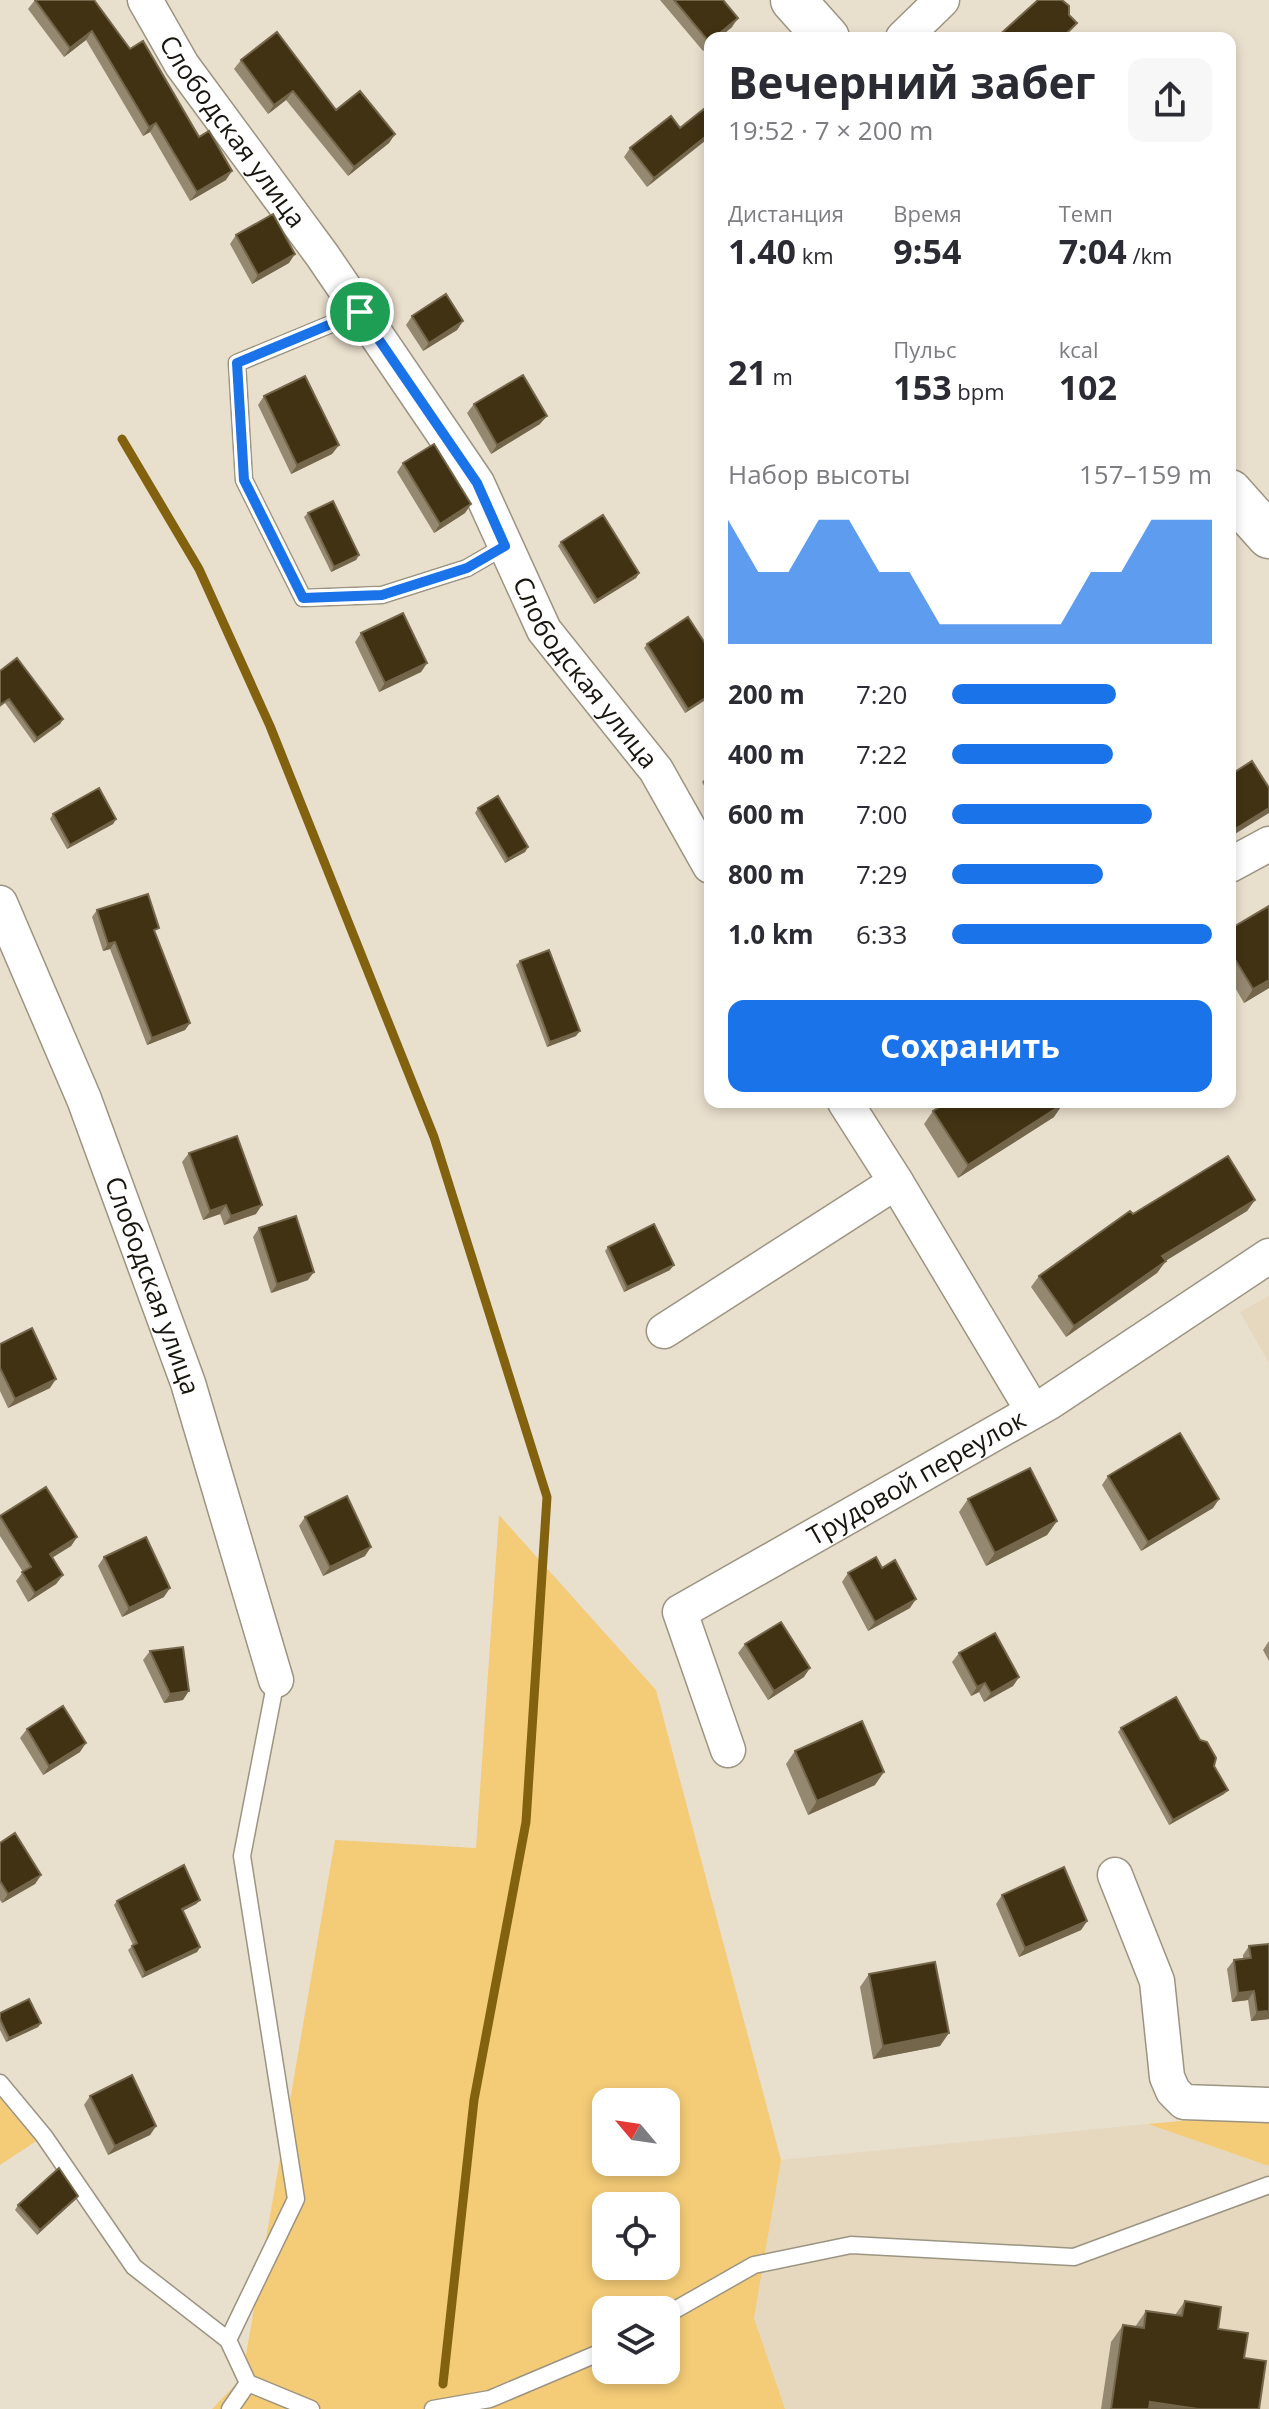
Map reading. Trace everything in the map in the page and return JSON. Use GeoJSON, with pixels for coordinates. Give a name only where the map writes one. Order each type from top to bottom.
{"type":"FeatureCollection","features":[{"type":"Feature","properties":{"kind":"street","name":"Слободская улица"},"geometry":{"type":"LineString","coordinates":[[145,0],[182,65],[360,312],[477,483],[544,630],[656,770],[704,855]]}},
{"type":"Feature","properties":{"kind":"street"},"geometry":{"type":"LineString","coordinates":[[793,0],[822,32]]}},
{"type":"Feature","properties":{"kind":"street"},"geometry":{"type":"LineString","coordinates":[[909,32],[942,0]]}},
{"type":"Feature","properties":{"kind":"street"},"geometry":{"type":"LineString","coordinates":[[1236,499],[1269,536]]}},
{"type":"Feature","properties":{"kind":"street"},"geometry":{"type":"LineString","coordinates":[[1236,862],[1269,844]]}},
{"type":"Feature","properties":{"kind":"street","name":"Слободская улица"},"geometry":{"type":"LineString","coordinates":[[0,903],[84,1099],[188,1383],[276,1680]]}},
{"type":"Feature","properties":{"kind":"street"},"geometry":{"type":"LineString","coordinates":[[849,1108],[1033,1411]]}},
{"type":"Feature","properties":{"kind":"street"},"geometry":{"type":"LineString","coordinates":[[664,1331],[896,1182]]}},
{"type":"Feature","properties":{"kind":"street","name":"Трудовой переулок"},"geometry":{"type":"LineString","coordinates":[[728,1750],[680,1612],[1033,1411],[1269,1256]]}},
{"type":"Feature","properties":{"kind":"street"},"geometry":{"type":"LineString","coordinates":[[1115,1875],[1157,1981],[1167,2077],[1173,2091],[1184,2102],[1269,2105]]}},
{"type":"Feature","properties":{"kind":"lane"},"geometry":{"type":"LineString","coordinates":[[360,312],[237,363],[244,480],[303,598],[382,595],[467,568],[505,546]]}},
{"type":"Feature","properties":{"kind":"lane"},"geometry":{"type":"LineString","coordinates":[[228,2340],[296,2199],[242,1856],[276,1680]]}},
{"type":"Feature","properties":{"kind":"lane"},"geometry":{"type":"LineString","coordinates":[[0,2083],[44,2136],[134,2267],[228,2340],[248,2383],[311,2409]]}},
{"type":"Feature","properties":{"kind":"lane"},"geometry":{"type":"LineString","coordinates":[[680,2307],[754,2265],[851,2245],[1074,2257],[1269,2185]]}},
{"type":"Feature","properties":{"kind":"lane"},"geometry":{"type":"LineString","coordinates":[[433,2409],[490,2399],[592,2356]]}},
{"type":"Feature","properties":{"kind":"lane"},"geometry":{"type":"LineString","coordinates":[[230,2409],[248,2383]]}},
{"type":"Feature","properties":{"kind":"shaded area"},"geometry":{"type":"Polygon","coordinates":[[[1269,1296],[1269,1363],[1240,1312],[1269,1296]]]}},
{"type":"Feature","properties":{"kind":"shaded area"},"geometry":{"type":"Polygon","coordinates":[[[499,1515],[656,1690],[781,2160],[754,2318],[785,2409],[212,2409],[242,2378],[335,1840],[476,1848],[499,1515]]]}},
{"type":"Feature","properties":{"kind":"shaded area"},"geometry":{"type":"Polygon","coordinates":[[[0,2083],[44,2136],[0,2165],[0,2083]]]}},
{"type":"Feature","properties":{"kind":"shaded area"},"geometry":{"type":"Polygon","coordinates":[[[1269,2113],[1269,2166],[1148,2124],[1269,2113]]]}},
{"type":"Feature","properties":{"kind":"shaded area"},"geometry":{"type":"Polygon","coordinates":[[[1148,2124],[1269,2166],[1269,2409],[785,2409],[754,2318],[781,2160],[1148,2124]]]}},
{"type":"Feature","properties":{"kind":"building"},"geometry":{"type":"Polygon","coordinates":[[[35,0],[94,0],[130,49],[143,41],[199,137],[209,131],[232,171],[197,192],[156,123],[149,127],[92,31],[70,48],[35,0]]]}},
{"type":"Feature","properties":{"kind":"building"},"geometry":{"type":"Polygon","coordinates":[[[674,0],[723,0],[738,18],[721,32],[704,32],[704,36],[674,0]]]}},
{"type":"Feature","properties":{"kind":"building"},"geometry":{"type":"Polygon","coordinates":[[[1038,0],[1062,0],[1069,6],[1069,15],[1077,23],[1068,32],[1003,32],[1038,0]]]}},
{"type":"Feature","properties":{"kind":"building"},"geometry":{"type":"Polygon","coordinates":[[[277,32],[336,110],[360,91],[395,134],[354,167],[293,91],[274,105],[241,60],[277,32]]]}},
{"type":"Feature","properties":{"kind":"building"},"geometry":{"type":"Polygon","coordinates":[[[704,109],[704,138],[654,178],[630,148],[671,116],[680,128],[704,109]]]}},
{"type":"Feature","properties":{"kind":"building"},"geometry":{"type":"Polygon","coordinates":[[[273,214],[295,254],[258,275],[236,235],[273,214]]]}},
{"type":"Feature","properties":{"kind":"building"},"geometry":{"type":"Polygon","coordinates":[[[446,294],[463,321],[429,343],[412,316],[446,294]]]}},
{"type":"Feature","properties":{"kind":"building"},"geometry":{"type":"Polygon","coordinates":[[[523,375],[547,416],[497,445],[474,404],[523,375]]]}},
{"type":"Feature","properties":{"kind":"building"},"geometry":{"type":"Polygon","coordinates":[[[305,376],[339,445],[297,465],[264,396],[305,376]]]}},
{"type":"Feature","properties":{"kind":"building"},"geometry":{"type":"Polygon","coordinates":[[[434,444],[471,504],[440,524],[403,463],[434,444]]]}},
{"type":"Feature","properties":{"kind":"building"},"geometry":{"type":"Polygon","coordinates":[[[333,501],[359,555],[334,567],[308,513],[333,501]]]}},
{"type":"Feature","properties":{"kind":"building"},"geometry":{"type":"Polygon","coordinates":[[[603,515],[639,573],[597,600],[561,542],[603,515]]]}},
{"type":"Feature","properties":{"kind":"building"},"geometry":{"type":"Polygon","coordinates":[[[403,613],[427,663],[385,683],[361,633],[403,613]]]}},
{"type":"Feature","properties":{"kind":"building"},"geometry":{"type":"Polygon","coordinates":[[[688,617],[704,642],[704,699],[688,709],[647,644],[688,617]]]}},
{"type":"Feature","properties":{"kind":"building"},"geometry":{"type":"Polygon","coordinates":[[[17,658],[63,719],[37,738],[9,699],[0,705],[0,671],[17,658]]]}},
{"type":"Feature","properties":{"kind":"building"},"geometry":{"type":"Polygon","coordinates":[[[1252,761],[1269,788],[1269,808],[1236,829],[1236,771],[1252,761]]]}},
{"type":"Feature","properties":{"kind":"building"},"geometry":{"type":"Polygon","coordinates":[[[99,788],[116,819],[70,845],[53,814],[99,788]]]}},
{"type":"Feature","properties":{"kind":"building"},"geometry":{"type":"Polygon","coordinates":[[[498,796],[528,847],[508,859],[478,808],[498,796]]]}},
{"type":"Feature","properties":{"kind":"building"},"geometry":{"type":"Polygon","coordinates":[[[148,894],[159,928],[154,930],[190,1023],[152,1038],[115,942],[108,944],[97,910],[148,894]]]}},
{"type":"Feature","properties":{"kind":"building"},"geometry":{"type":"Polygon","coordinates":[[[1269,906],[1269,980],[1253,989],[1236,961],[1236,925],[1269,906]]]}},
{"type":"Feature","properties":{"kind":"building"},"geometry":{"type":"Polygon","coordinates":[[[549,950],[580,1031],[550,1042],[520,961],[549,950]]]}},
{"type":"Feature","properties":{"kind":"building"},"geometry":{"type":"Polygon","coordinates":[[[938,1108],[1057,1108],[968,1165],[933,1111],[938,1108]]]}},
{"type":"Feature","properties":{"kind":"building"},"geometry":{"type":"Polygon","coordinates":[[[237,1136],[262,1205],[231,1216],[226,1205],[210,1211],[189,1153],[237,1136]]]}},
{"type":"Feature","properties":{"kind":"building"},"geometry":{"type":"Polygon","coordinates":[[[1228,1156],[1255,1200],[1162,1256],[1166,1261],[1074,1326],[1039,1276],[1130,1211],[1133,1214],[1228,1156]]]}},
{"type":"Feature","properties":{"kind":"building"},"geometry":{"type":"Polygon","coordinates":[[[296,1216],[314,1272],[277,1284],[259,1228],[296,1216]]]}},
{"type":"Feature","properties":{"kind":"building"},"geometry":{"type":"Polygon","coordinates":[[[654,1224],[674,1265],[627,1287],[608,1247],[654,1224]]]}},
{"type":"Feature","properties":{"kind":"building"},"geometry":{"type":"Polygon","coordinates":[[[32,1328],[56,1379],[15,1399],[0,1368],[0,1344],[32,1328]]]}},
{"type":"Feature","properties":{"kind":"building"},"geometry":{"type":"Polygon","coordinates":[[[1180,1433],[1219,1499],[1148,1542],[1108,1476],[1180,1433]]]}},
{"type":"Feature","properties":{"kind":"building"},"geometry":{"type":"Polygon","coordinates":[[[1030,1468],[1057,1521],[995,1553],[968,1499],[1030,1468]]]}},
{"type":"Feature","properties":{"kind":"building"},"geometry":{"type":"Polygon","coordinates":[[[46,1487],[77,1537],[50,1554],[63,1575],[35,1593],[22,1572],[31,1567],[0,1516],[46,1487]]]}},
{"type":"Feature","properties":{"kind":"building"},"geometry":{"type":"Polygon","coordinates":[[[347,1496],[371,1547],[330,1567],[305,1517],[347,1496]]]}},
{"type":"Feature","properties":{"kind":"building"},"geometry":{"type":"Polygon","coordinates":[[[146,1537],[170,1588],[129,1608],[104,1557],[146,1537]]]}},
{"type":"Feature","properties":{"kind":"building"},"geometry":{"type":"Polygon","coordinates":[[[876,1557],[882,1568],[895,1560],[916,1599],[875,1622],[848,1573],[876,1557]]]}},
{"type":"Feature","properties":{"kind":"building"},"geometry":{"type":"Polygon","coordinates":[[[781,1622],[810,1668],[774,1691],[745,1644],[781,1622]]]}},
{"type":"Feature","properties":{"kind":"building"},"geometry":{"type":"Polygon","coordinates":[[[995,1633],[1019,1677],[991,1693],[985,1683],[977,1687],[959,1653],[995,1633]]]}},
{"type":"Feature","properties":{"kind":"building"},"geometry":{"type":"Polygon","coordinates":[[[183,1647],[189,1691],[170,1694],[150,1651],[183,1647]]]}},
{"type":"Feature","properties":{"kind":"building"},"geometry":{"type":"Polygon","coordinates":[[[1176,1697],[1200,1740],[1207,1742],[1216,1758],[1214,1766],[1228,1790],[1173,1820],[1121,1728],[1176,1697]]]}},
{"type":"Feature","properties":{"kind":"building"},"geometry":{"type":"Polygon","coordinates":[[[63,1706],[86,1743],[49,1766],[27,1729],[63,1706]]]}},
{"type":"Feature","properties":{"kind":"building"},"geometry":{"type":"Polygon","coordinates":[[[862,1721],[884,1772],[817,1801],[795,1751],[862,1721]]]}},
{"type":"Feature","properties":{"kind":"building"},"geometry":{"type":"Polygon","coordinates":[[[15,1833],[41,1875],[8,1894],[0,1881],[0,1843],[15,1833]]]}},
{"type":"Feature","properties":{"kind":"building"},"geometry":{"type":"Polygon","coordinates":[[[184,1865],[200,1900],[182,1909],[200,1947],[145,1973],[132,1946],[137,1943],[117,1901],[184,1865]]]}},
{"type":"Feature","properties":{"kind":"building"},"geometry":{"type":"Polygon","coordinates":[[[1064,1867],[1087,1921],[1025,1948],[1002,1895],[1064,1867]]]}},
{"type":"Feature","properties":{"kind":"building"},"geometry":{"type":"Polygon","coordinates":[[[1269,1944],[1269,2011],[1257,2012],[1254,1991],[1238,1993],[1234,1960],[1251,1958],[1249,1946],[1269,1944]]]}},
{"type":"Feature","properties":{"kind":"building"},"geometry":{"type":"Polygon","coordinates":[[[935,1962],[949,2033],[883,2046],[869,1974],[935,1962]]]}},
{"type":"Feature","properties":{"kind":"building"},"geometry":{"type":"Polygon","coordinates":[[[29,1999],[41,2023],[9,2038],[0,2013],[29,1999]]]}},
{"type":"Feature","properties":{"kind":"building"},"geometry":{"type":"Polygon","coordinates":[[[132,2075],[156,2126],[115,2146],[90,2096],[132,2075]]]}},
{"type":"Feature","properties":{"kind":"building"},"geometry":{"type":"Polygon","coordinates":[[[59,2168],[78,2196],[40,2230],[18,2205],[59,2168]]]}},
{"type":"Feature","properties":{"kind":"building"},"geometry":{"type":"Polygon","coordinates":[[[1185,2301],[1221,2307],[1218,2329],[1248,2333],[1244,2358],[1266,2361],[1259,2409],[1198,2409],[1150,2402],[1149,2409],[1111,2409],[1123,2325],[1144,2328],[1146,2311],[1182,2316],[1185,2301]]]}},
{"type":"Feature","properties":{"kind":"waterway"},"geometry":{"type":"LineString","coordinates":[[122,439],[199,569],[270,726],[434,1137],[547,1497],[526,1822],[474,2100],[443,2384]]}},
{"type":"Feature","properties":{"kind":"route"},"geometry":{"type":"LineString","coordinates":[[360,312],[477,483],[505,546],[467,568],[382,595],[303,598],[244,480],[237,363],[360,312]]}}]}
